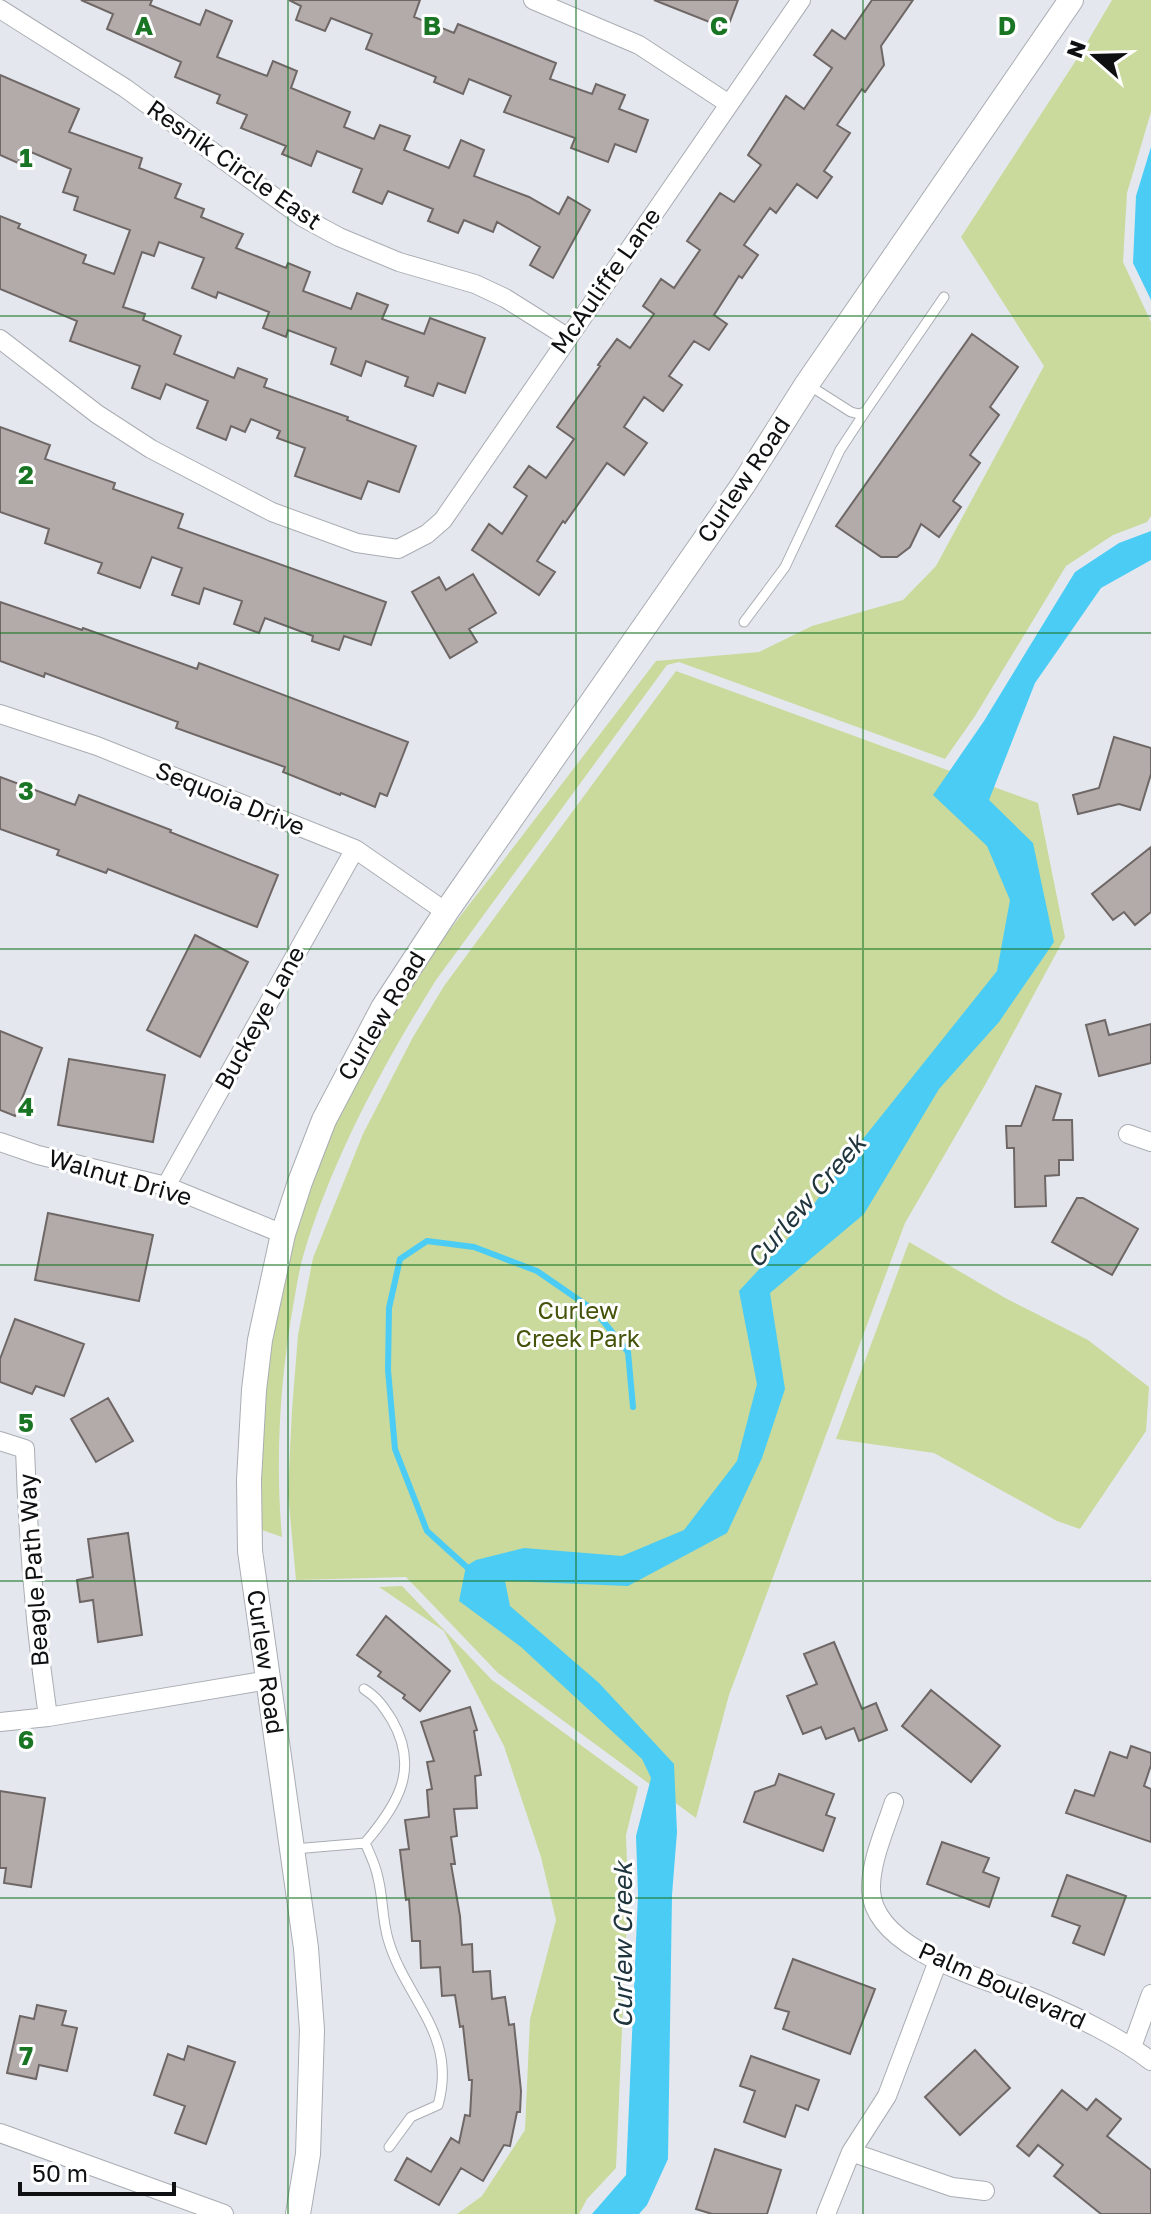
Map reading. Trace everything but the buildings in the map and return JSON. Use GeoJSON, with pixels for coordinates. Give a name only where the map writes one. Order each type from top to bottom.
{"type":"FeatureCollection","features":[{"type":"Feature","properties":{"kind":"main road","name":"Curlew Road"},"geometry":{"type":"LineString","coordinates":[[298,2214],[308,2154],[312,2030],[306,1948],[250,1551],[249,1480],[254,1390],[260,1340],[283,1234],[324,1120],[383,1008],[446,912],[743,485],[807,384],[1071,0]]}},
{"type":"Feature","properties":{"kind":"street"},"geometry":{"type":"LineString","coordinates":[[533,0],[639,45],[729,104]]}},
{"type":"Feature","properties":{"kind":"street","name":"McAuliffe Lane"},"geometry":{"type":"LineString","coordinates":[[0,339],[97,414],[151,449],[272,512],[357,543],[398,549],[427,534],[443,520],[801,0]]}},
{"type":"Feature","properties":{"kind":"street","name":"Resnik Circle East"},"geometry":{"type":"LineString","coordinates":[[0,9],[125,88],[302,217],[339,237],[399,262],[475,284],[505,298],[567,337]]}},
{"type":"Feature","properties":{"kind":"street","name":"Sequoia Drive"},"geometry":{"type":"LineString","coordinates":[[0,714],[97,746],[355,849],[446,912]]}},
{"type":"Feature","properties":{"kind":"street","name":"Buckeye Lane"},"geometry":{"type":"LineString","coordinates":[[166,1186],[355,849]]}},
{"type":"Feature","properties":{"kind":"street"},"geometry":{"type":"LineString","coordinates":[[1128,1134],[1151,1142]]}},
{"type":"Feature","properties":{"kind":"street","name":"Walnut Drive"},"geometry":{"type":"LineString","coordinates":[[0,1142],[38,1155],[166,1186],[283,1234]]}},
{"type":"Feature","properties":{"kind":"street","name":"Beagle Path Way"},"geometry":{"type":"LineString","coordinates":[[0,1441],[25,1449],[31,1562],[48,1717]]}},
{"type":"Feature","properties":{"kind":"street"},"geometry":{"type":"LineString","coordinates":[[0,1722],[48,1717],[268,1680]]}},
{"type":"Feature","properties":{"kind":"street","name":"Palm Boulevard"},"geometry":{"type":"LineString","coordinates":[[894,1802],[875,1860],[871,1893],[882,1920],[900,1940],[938,1961],[1039,2000],[1132,2047],[1151,2061]]}},
{"type":"Feature","properties":{"kind":"street"},"geometry":{"type":"LineString","coordinates":[[826,2214],[851,2152],[887,2096],[938,1961]]}},
{"type":"Feature","properties":{"kind":"street"},"geometry":{"type":"LineString","coordinates":[[1132,2047],[1151,1994]]}},
{"type":"Feature","properties":{"kind":"street"},"geometry":{"type":"LineString","coordinates":[[0,2133],[224,2214]]}},
{"type":"Feature","properties":{"kind":"street"},"geometry":{"type":"LineString","coordinates":[[851,2152],[952,2187],[985,2191]]}},
{"type":"Feature","properties":{"kind":"lane"},"geometry":{"type":"LineString","coordinates":[[744,622],[785,567],[840,450],[944,297]]}},
{"type":"Feature","properties":{"kind":"lane"},"geometry":{"type":"LineString","coordinates":[[807,384],[851,412],[865,412]]}},
{"type":"Feature","properties":{"kind":"lane"},"geometry":{"type":"LineString","coordinates":[[290,1850],[365,1843],[389,1812],[399,1792],[408,1763],[398,1731],[379,1698],[364,1689]]}},
{"type":"Feature","properties":{"kind":"lane"},"geometry":{"type":"LineString","coordinates":[[365,1843],[378,1875],[388,1939],[414,1995],[430,2019],[440,2050],[443,2086],[438,2105],[411,2117],[389,2147]]}},
{"type":"Feature","properties":{"kind":"green space"},"geometry":{"type":"Polygon","coordinates":[[[1112,0],[1151,0],[1151,112],[1127,193],[1123,262],[1151,322],[1151,516],[1147,522],[1113,535],[1066,566],[975,716],[945,759],[679,662],[667,665],[436,980],[361,1112],[329,1182],[298,1277],[282,1389],[279,1448],[282,1537],[262,1530],[265,1393],[271,1339],[285,1272],[324,1154],[377,1041],[438,946],[656,661],[759,652],[812,626],[903,600],[936,566],[1044,366],[961,237],[1112,0]]]}},
{"type":"Feature","properties":{"kind":"green space","name":"Curlew Creek Park"},"geometry":{"type":"Polygon","coordinates":[[[676,671],[1038,803],[1065,937],[985,1085],[905,1223],[729,1695],[696,1818],[498,1673],[406,1577],[296,1580],[288,1493],[298,1335],[313,1258],[363,1134],[413,1037],[444,986],[676,671]]]}},
{"type":"Feature","properties":{"kind":"green space"},"geometry":{"type":"Polygon","coordinates":[[[909,1242],[1007,1299],[1088,1340],[1149,1387],[1146,1431],[1080,1529],[1057,1521],[934,1453],[836,1439],[909,1242]]]}},
{"type":"Feature","properties":{"kind":"green space"},"geometry":{"type":"Polygon","coordinates":[[[402,1586],[492,1680],[638,1787],[626,1835],[628,1894],[616,2168],[587,2199],[579,2214],[457,2214],[482,2196],[525,2130],[530,2019],[556,1920],[541,1857],[504,1746],[444,1631],[379,1587],[402,1586]]]}},
{"type":"Feature","properties":{"kind":"water"},"geometry":{"type":"Polygon","coordinates":[[[1151,147],[1151,300],[1133,263],[1136,196],[1151,147]]]}},
{"type":"Feature","properties":{"kind":"water"},"geometry":{"type":"Polygon","coordinates":[[[1151,531],[1151,560],[1101,588],[1035,683],[989,800],[1033,843],[1054,942],[999,1022],[939,1089],[864,1214],[770,1293],[785,1389],[762,1458],[727,1533],[628,1586],[505,1581],[510,1606],[599,1683],[674,1764],[677,1832],[672,1895],[668,2159],[647,2205],[639,2214],[592,2214],[626,2175],[638,1895],[636,1836],[651,1778],[642,1759],[521,1647],[459,1601],[466,1566],[476,1560],[524,1548],[622,1556],[684,1530],[737,1461],[757,1384],[739,1291],[791,1235],[854,1150],[997,971],[1010,900],[987,846],[933,795],[984,721],[1075,572],[1119,543],[1151,531]]]}},
{"type":"Feature","properties":{"kind":"waterway"},"geometry":{"type":"LineString","coordinates":[[470,1570],[427,1531],[395,1449],[388,1370],[389,1308],[400,1259],[427,1241],[474,1247],[537,1271],[595,1311],[628,1352],[633,1407]]}},
{"type":"Feature","properties":{"kind":"water label","name":"Curlew Creek"},"geometry":{"type":"Point","coordinates":[806,1201]}},
{"type":"Feature","properties":{"kind":"water label","name":"Curlew Creek"},"geometry":{"type":"Point","coordinates":[623,1945]}}]}
